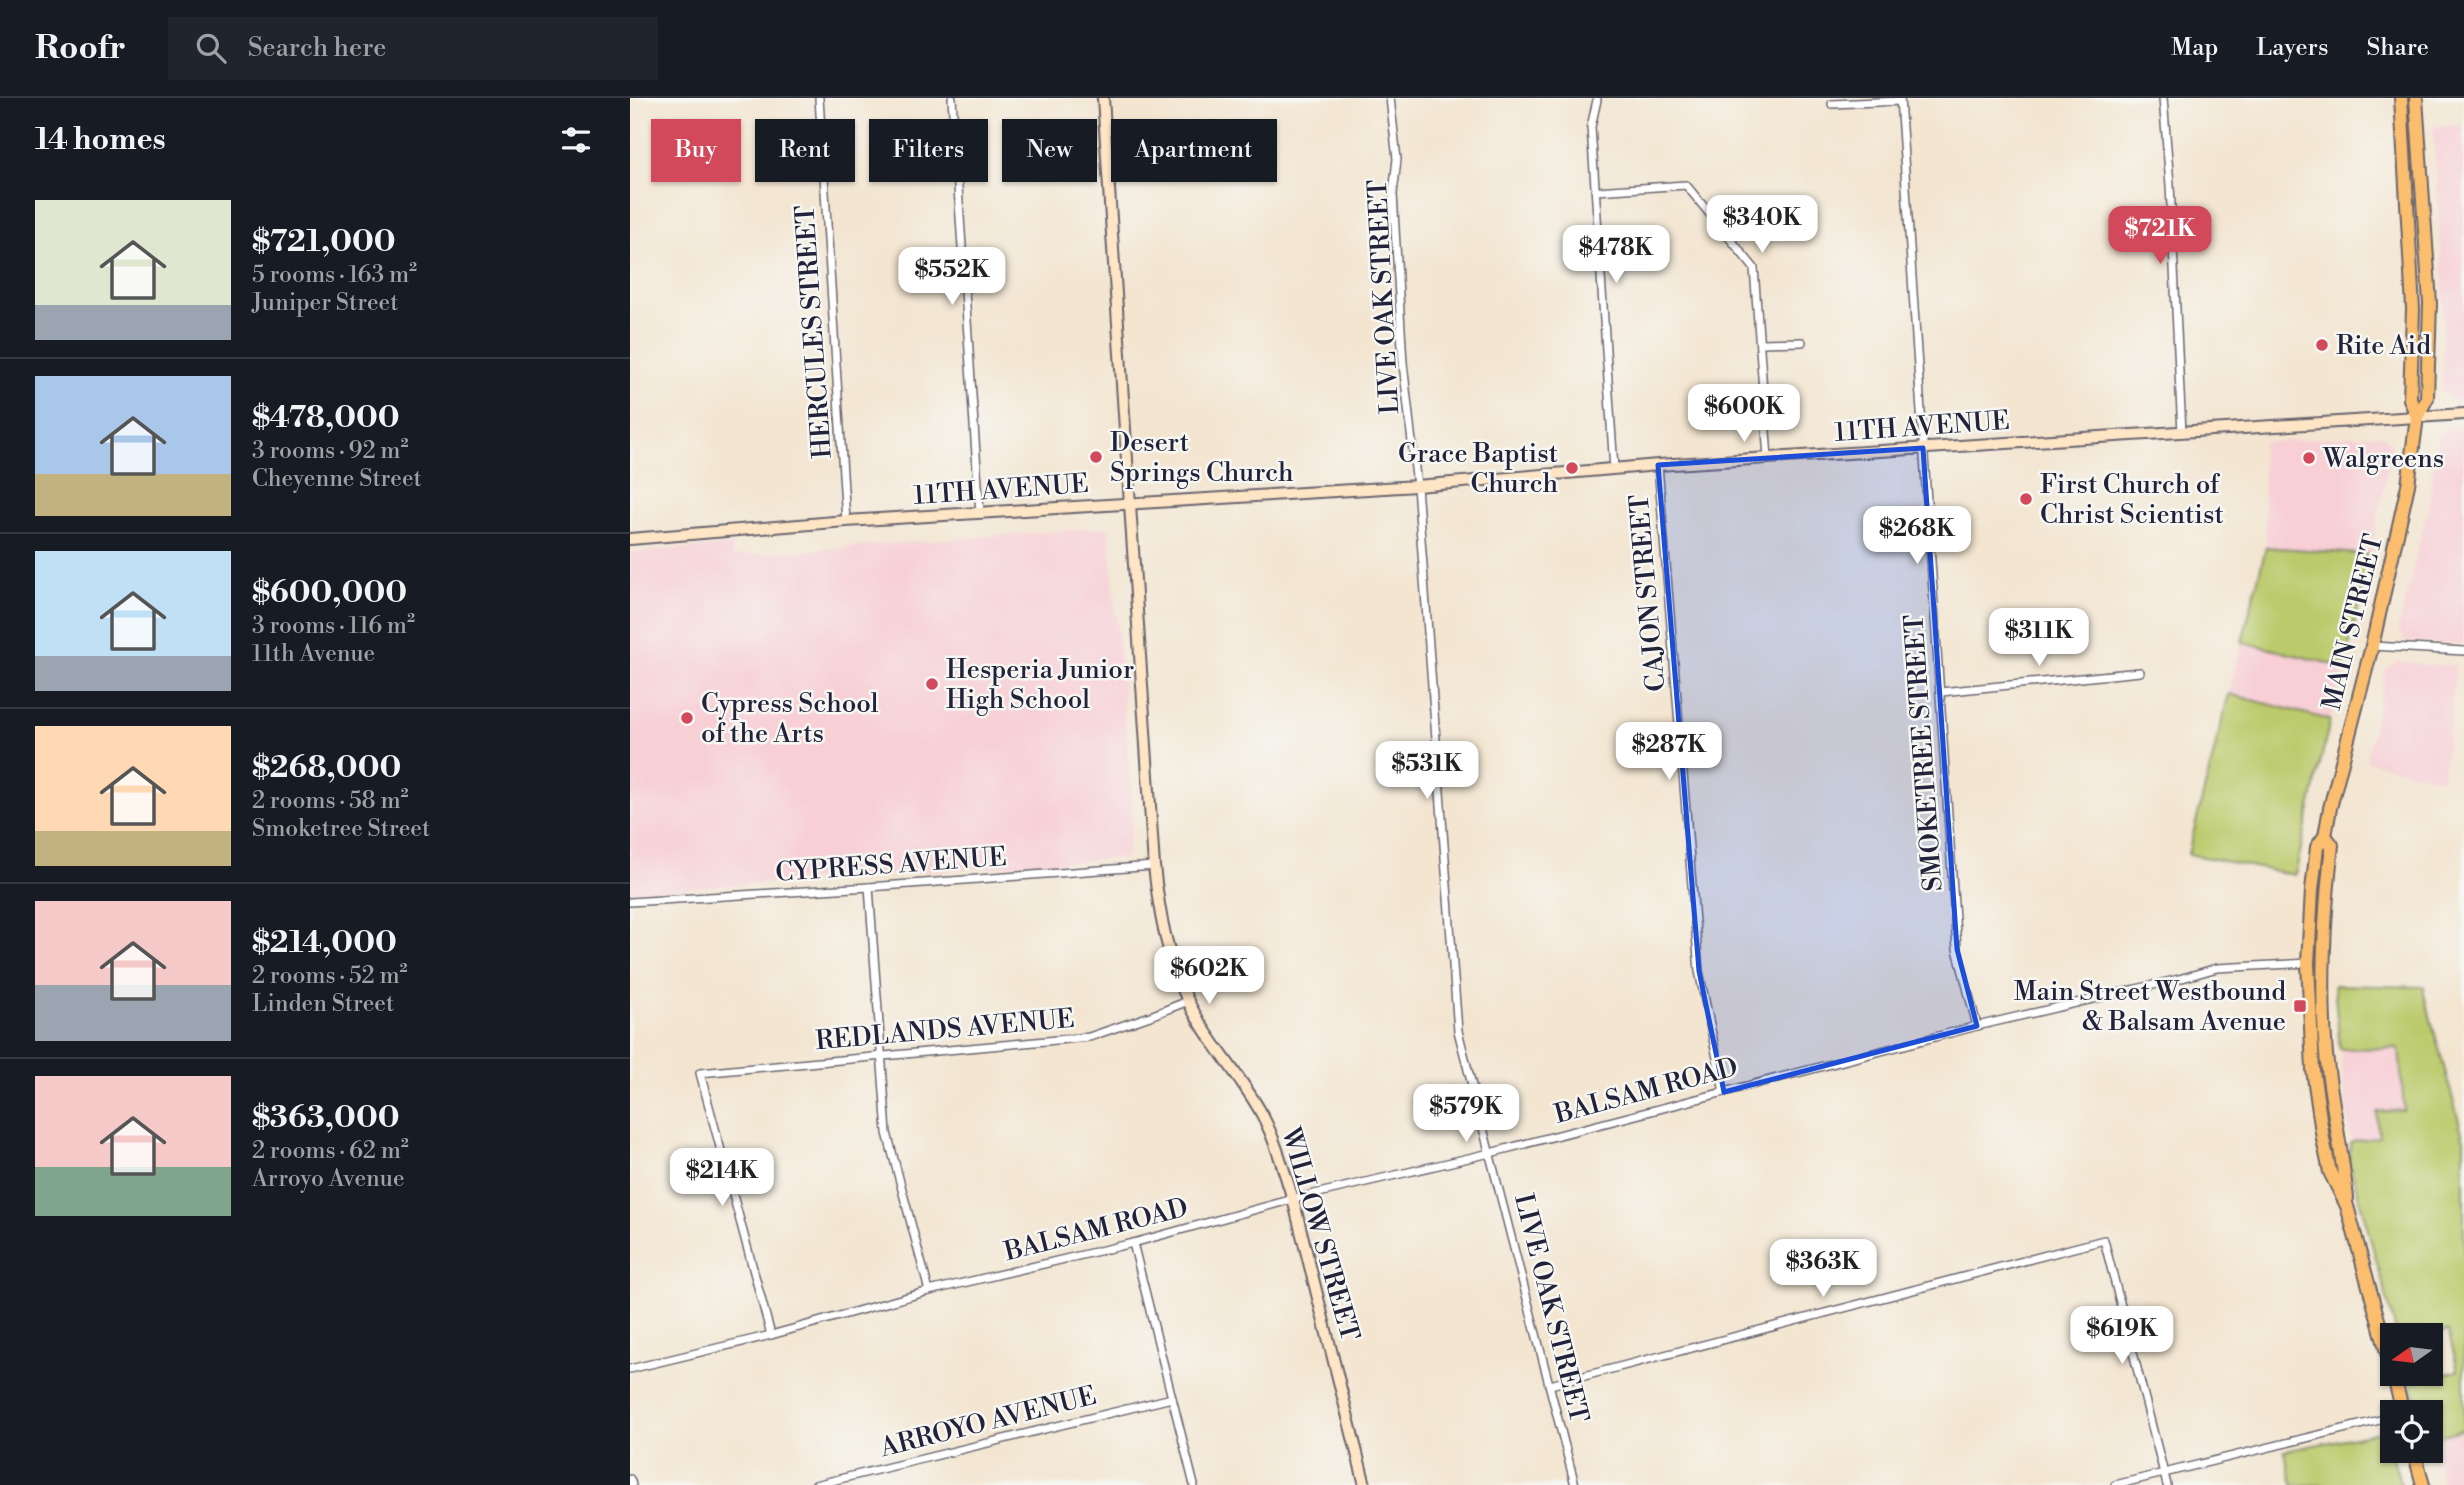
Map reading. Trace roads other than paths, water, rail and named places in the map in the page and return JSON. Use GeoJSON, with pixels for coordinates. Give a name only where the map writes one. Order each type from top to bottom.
{"type":"FeatureCollection","features":[{"type":"Feature","properties":{"kind":"main road","name":"WILLOW STREET"},"geometry":{"type":"LineString","coordinates":[[1102,98],[1154,866],[1166,943],[1188,1001],[1202,1027],[1265,1121],[1293,1199],[1365,1485]]}},
{"type":"Feature","properties":{"kind":"main road"},"geometry":{"type":"LineString","coordinates":[[2402,98],[2408,108],[2412,174],[2416,184],[2423,187]]}},
{"type":"Feature","properties":{"kind":"main road","name":"MAIN STREET"},"geometry":{"type":"LineString","coordinates":[[2402,98],[2413,309],[2410,399],[2417,417]]}},
{"type":"Feature","properties":{"kind":"main road","name":"MAIN STREET"},"geometry":{"type":"LineString","coordinates":[[2380,1326],[2347,1209],[2330,1172],[2323,1139],[2313,1070],[2308,963],[2317,847],[2325,836],[2336,782],[2372,646],[2408,485],[2417,417],[2427,398],[2430,303],[2416,98]]}},
{"type":"Feature","properties":{"kind":"main road","name":"11TH AVENUE"},"geometry":{"type":"LineString","coordinates":[[630,539],[846,521],[1417,486],[1658,465],[2464,414]]}},
{"type":"Feature","properties":{"kind":"main road","name":"MAIN STREET"},"geometry":{"type":"LineString","coordinates":[[2325,836],[2332,845],[2323,946],[2323,1006],[2347,1209]]}},
{"type":"Feature","properties":{"kind":"main road"},"geometry":{"type":"LineString","coordinates":[[2308,963],[2315,975],[2320,1032],[2327,1056]]}},
{"type":"Feature","properties":{"kind":"main road"},"geometry":{"type":"LineString","coordinates":[[2417,1463],[2423,1485]]}},
{"type":"Feature","properties":{"kind":"street","name":"HERCULES STREET"},"geometry":{"type":"LineString","coordinates":[[819,98],[846,521]]}},
{"type":"Feature","properties":{"kind":"street"},"geometry":{"type":"LineString","coordinates":[[952,98],[981,514]]}},
{"type":"Feature","properties":{"kind":"street","name":"LIVE OAK STREET"},"geometry":{"type":"LineString","coordinates":[[1390,98],[1397,159],[1394,194],[1403,363],[1417,486],[1458,1031],[1575,1485]]}},
{"type":"Feature","properties":{"kind":"street"},"geometry":{"type":"LineString","coordinates":[[2163,98],[2182,433]]}},
{"type":"Feature","properties":{"kind":"street"},"geometry":{"type":"LineString","coordinates":[[1597,100],[1591,127],[1614,469]]}},
{"type":"Feature","properties":{"kind":"street"},"geometry":{"type":"LineString","coordinates":[[1832,104],[1900,100]]}},
{"type":"Feature","properties":{"kind":"street","name":"SMOKETREE STREET"},"geometry":{"type":"LineString","coordinates":[[1900,100],[1957,949],[1977,1026]]}},
{"type":"Feature","properties":{"kind":"street"},"geometry":{"type":"LineString","coordinates":[[1596,191],[1686,185],[1755,268],[1768,458]]}},
{"type":"Feature","properties":{"kind":"street"},"geometry":{"type":"LineString","coordinates":[[1761,343],[1802,342]]}},
{"type":"Feature","properties":{"kind":"street","name":"CAJON STREET"},"geometry":{"type":"LineString","coordinates":[[1658,465],[1699,971],[1724,1092]]}},
{"type":"Feature","properties":{"kind":"street"},"geometry":{"type":"LineString","coordinates":[[2372,646],[2464,651]]}},
{"type":"Feature","properties":{"kind":"street"},"geometry":{"type":"LineString","coordinates":[[1941,692],[2140,672]]}},
{"type":"Feature","properties":{"kind":"street","name":"CYPRESS AVENUE"},"geometry":{"type":"LineString","coordinates":[[630,902],[1154,866]]}},
{"type":"Feature","properties":{"kind":"street"},"geometry":{"type":"LineString","coordinates":[[869,887],[887,1133],[929,1291]]}},
{"type":"Feature","properties":{"kind":"street","name":"BALSAM ROAD"},"geometry":{"type":"LineString","coordinates":[[630,1369],[771,1335],[929,1291],[1133,1243],[1293,1199],[1490,1153],[1977,1026],[2217,968],[2308,963]]}},
{"type":"Feature","properties":{"kind":"street","name":"REDLANDS AVENUE"},"geometry":{"type":"LineString","coordinates":[[771,1335],[700,1073],[1089,1037],[1188,1001]]}},
{"type":"Feature","properties":{"kind":"street"},"geometry":{"type":"LineString","coordinates":[[1550,1385],[2104,1240],[2167,1485]]}},
{"type":"Feature","properties":{"kind":"street"},"geometry":{"type":"LineString","coordinates":[[1133,1243],[1194,1485]]}},
{"type":"Feature","properties":{"kind":"street","name":"ARROYO AVENUE"},"geometry":{"type":"LineString","coordinates":[[815,1485],[1172,1398]]}},
{"type":"Feature","properties":{"kind":"street"},"geometry":{"type":"LineString","coordinates":[[2115,1485],[2380,1420]]}},
{"type":"Feature","properties":{"kind":"street"},"geometry":{"type":"LineString","coordinates":[[630,1479],[632,1485]]}},
{"type":"Feature","properties":{"kind":"place","name":"Rite Aid"},"geometry":{"type":"Point","coordinates":[2322,345]}},
{"type":"Feature","properties":{"kind":"place","name":"Desert Springs Church"},"geometry":{"type":"Point","coordinates":[1096,457]}},
{"type":"Feature","properties":{"kind":"place","name":"Walgreens"},"geometry":{"type":"Point","coordinates":[2309,458]}},
{"type":"Feature","properties":{"kind":"place","name":"Grace Baptist Church"},"geometry":{"type":"Point","coordinates":[1572,468]}},
{"type":"Feature","properties":{"kind":"place","name":"First Church of Christ Scientist"},"geometry":{"type":"Point","coordinates":[2026,499]}},
{"type":"Feature","properties":{"kind":"place","name":"Hesperia Junior High School"},"geometry":{"type":"Point","coordinates":[932,684]}},
{"type":"Feature","properties":{"kind":"place","name":"Cypress School of the Arts"},"geometry":{"type":"Point","coordinates":[687,718]}},
{"type":"Feature","properties":{"kind":"place","name":"Main Street Westbound & Balsam Avenue"},"geometry":{"type":"Point","coordinates":[2300,1006]}}]}
